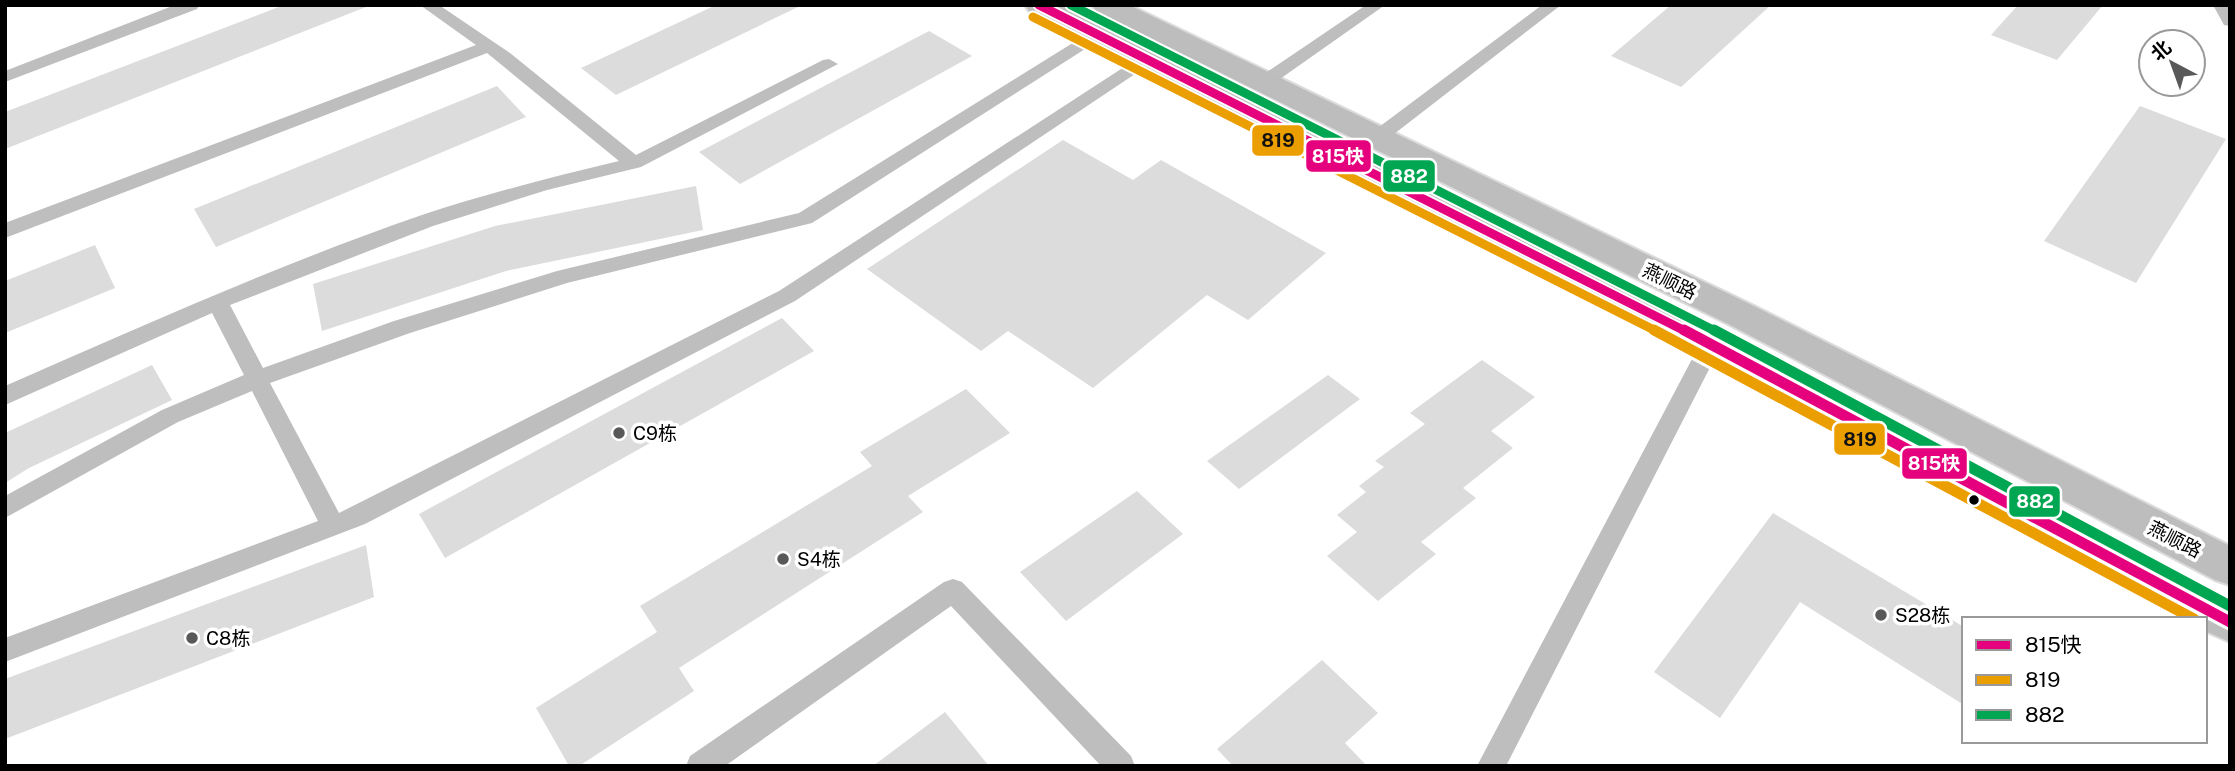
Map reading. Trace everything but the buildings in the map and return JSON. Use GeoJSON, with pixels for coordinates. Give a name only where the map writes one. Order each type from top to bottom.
{"type":"FeatureCollection","features":[{"type":"Feature","properties":{"kind":"main road","name":"燕顺路"},"geometry":{"type":"LineString","coordinates":[[1039,5],[1102,20],[1264,82],[1741,316],[2230,567]]}},
{"type":"Feature","properties":{"kind":"main road","name":"燕顺路"},"geometry":{"type":"LineString","coordinates":[[1102,20],[1147,60],[1711,344],[2230,622]]}},
{"type":"Feature","properties":{"kind":"lane"},"geometry":{"type":"LineString","coordinates":[[5,77],[191,5]]}},
{"type":"Feature","properties":{"kind":"lane"},"geometry":{"type":"LineString","coordinates":[[428,5],[504,57],[634,163]]}},
{"type":"Feature","properties":{"kind":"lane"},"geometry":{"type":"LineString","coordinates":[[1264,82],[1377,5]]}},
{"type":"Feature","properties":{"kind":"lane"},"geometry":{"type":"LineString","coordinates":[[1378,137],[1552,5]]}},
{"type":"Feature","properties":{"kind":"lane"},"geometry":{"type":"LineString","coordinates":[[2221,5],[2230,21]]}},
{"type":"Feature","properties":{"kind":"lane"},"geometry":{"type":"LineString","coordinates":[[5,508],[170,416],[257,379],[402,327],[564,276],[805,218],[1102,20]]}},
{"type":"Feature","properties":{"kind":"lane"},"geometry":{"type":"LineString","coordinates":[[5,232],[487,47]]}},
{"type":"Feature","properties":{"kind":"lane"},"geometry":{"type":"LineString","coordinates":[[5,650],[356,517],[787,296],[1147,60]]}},
{"type":"Feature","properties":{"kind":"lane"},"geometry":{"type":"LineString","coordinates":[[5,396],[217,302],[426,221],[543,185],[634,163],[829,64]]}},
{"type":"Feature","properties":{"kind":"lane"},"geometry":{"type":"LineString","coordinates":[[217,302],[332,526]]}},
{"type":"Feature","properties":{"kind":"lane"},"geometry":{"type":"LineString","coordinates":[[1491,766],[1711,344]]}},
{"type":"Feature","properties":{"kind":"lane"},"geometry":{"type":"LineString","coordinates":[[700,766],[954,590],[1121,766]]}},
{"type":"Feature","properties":{"kind":"transit line","name":"815快"},"geometry":{"type":"LineString","coordinates":[[1039,5],[1711,344],[2230,622]]}},
{"type":"Feature","properties":{"kind":"transit line","name":"882"},"geometry":{"type":"LineString","coordinates":[[1071,5],[1717,332],[2230,606]]}},
{"type":"Feature","properties":{"kind":"transit line","name":"819"},"geometry":{"type":"LineString","coordinates":[[1033,17],[1705,356],[2190,617]]}},
{"type":"Feature","properties":{"kind":"place","name":"C9栋"},"geometry":{"type":"Point","coordinates":[619,433]}},
{"type":"Feature","properties":{"kind":"place","name":"S4栋"},"geometry":{"type":"Point","coordinates":[783,559]}},
{"type":"Feature","properties":{"kind":"place","name":"S28栋"},"geometry":{"type":"Point","coordinates":[1881,615]}},
{"type":"Feature","properties":{"kind":"place","name":"C8栋"},"geometry":{"type":"Point","coordinates":[192,638]}}]}
